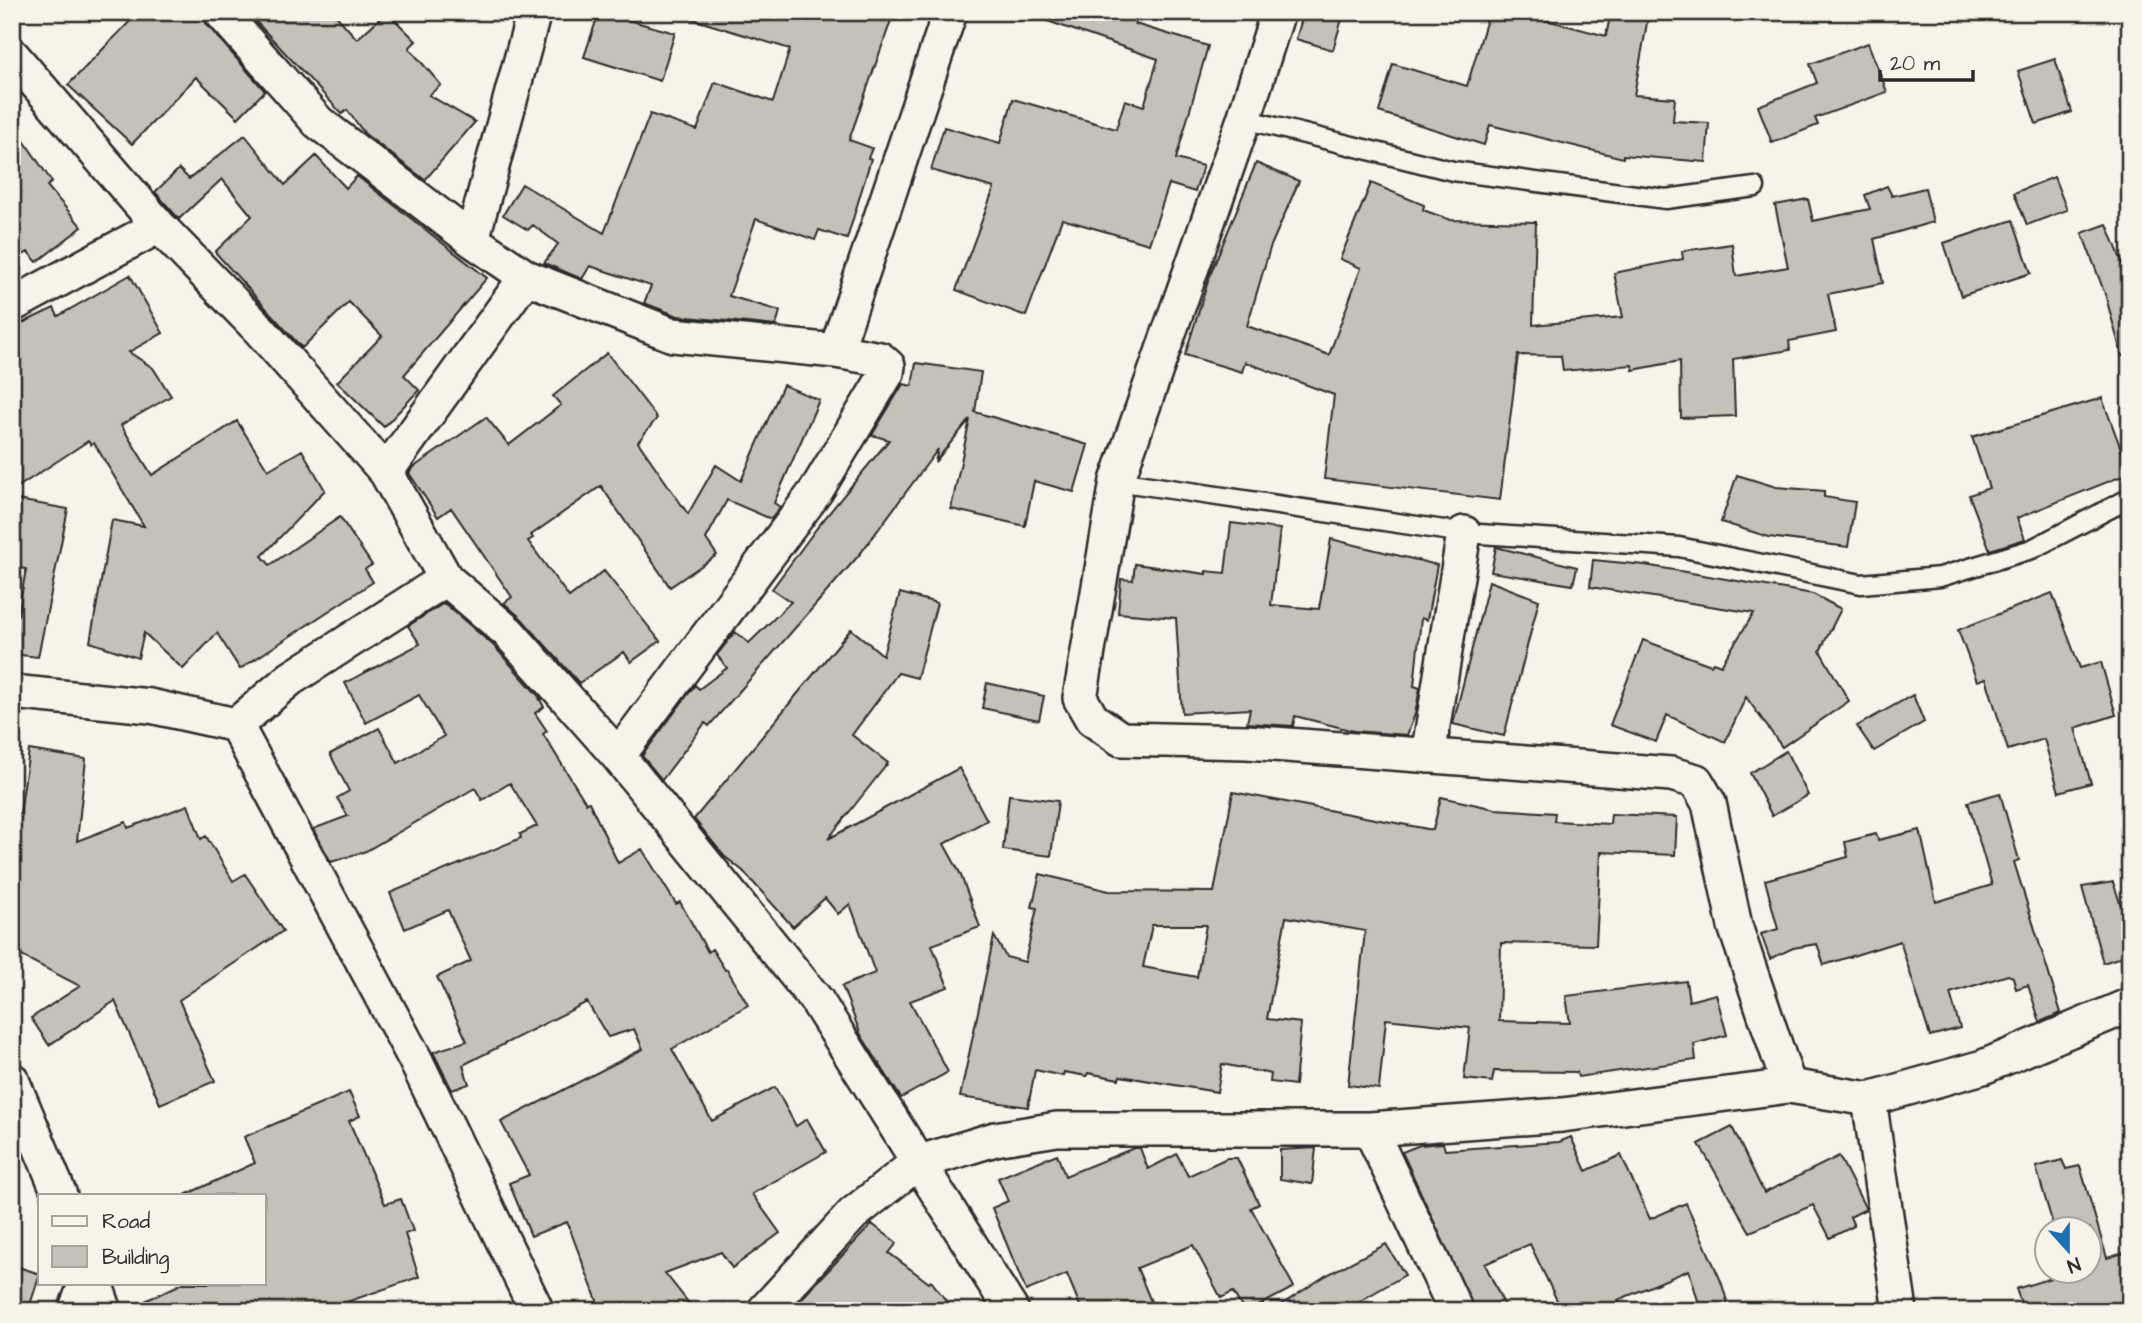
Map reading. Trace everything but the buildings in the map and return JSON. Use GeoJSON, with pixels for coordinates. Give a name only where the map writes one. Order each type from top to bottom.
{"type":"FeatureCollection","features":[{"type":"Feature","properties":{"kind":"street"},"geometry":{"type":"LineString","coordinates":[[221,12],[318,122],[472,240],[526,277],[673,335],[836,351],[880,359],[888,366],[887,373],[816,491],[618,756]]}},
{"type":"Feature","properties":{"kind":"street"},"geometry":{"type":"LineString","coordinates":[[472,240],[534,12]]}},
{"type":"Feature","properties":{"kind":"street"},"geometry":{"type":"LineString","coordinates":[[836,351],[950,12]]}},
{"type":"Feature","properties":{"kind":"street"},"geometry":{"type":"LineString","coordinates":[[1278,12],[1244,119],[1117,481],[1080,698],[1092,719],[1121,739],[1247,742],[1671,774],[1696,781],[1709,803],[1735,926],[1788,1086]]}},
{"type":"Feature","properties":{"kind":"street"},"geometry":{"type":"LineString","coordinates":[[12,55],[159,226],[258,328],[386,472],[446,579],[508,632],[618,756],[817,1001],[1012,1311]]}},
{"type":"Feature","properties":{"kind":"street"},"geometry":{"type":"LineString","coordinates":[[12,305],[159,226]]}},
{"type":"Feature","properties":{"kind":"street"},"geometry":{"type":"LineString","coordinates":[[386,472],[526,277]]}},
{"type":"Feature","properties":{"kind":"street"},"geometry":{"type":"LineString","coordinates":[[1429,756],[1464,533]]}},
{"type":"Feature","properties":{"kind":"street"},"geometry":{"type":"LineString","coordinates":[[236,725],[290,679],[446,579]]}},
{"type":"Feature","properties":{"kind":"street"},"geometry":{"type":"LineString","coordinates":[[12,692],[150,706],[236,725],[415,1059],[537,1311]]}},
{"type":"Feature","properties":{"kind":"street"},"geometry":{"type":"LineString","coordinates":[[764,1311],[853,1214],[917,1163],[995,1139],[1057,1129],[1370,1129],[1562,1115],[1788,1086],[1869,1099],[1983,1068],[2130,1004]]}},
{"type":"Feature","properties":{"kind":"street"},"geometry":{"type":"LineString","coordinates":[[12,1080],[60,1194]]}},
{"type":"Feature","properties":{"kind":"street"},"geometry":{"type":"LineString","coordinates":[[1869,1099],[1900,1311]]}},
{"type":"Feature","properties":{"kind":"street"},"geometry":{"type":"LineString","coordinates":[[1370,1129],[1456,1311]]}},
{"type":"Feature","properties":{"kind":"street"},"geometry":{"type":"LineString","coordinates":[[75,1311],[86,1284]]}},
{"type":"Feature","properties":{"kind":"street"},"geometry":{"type":"LineString","coordinates":[[95,1284],[105,1311]]}},
{"type":"Feature","properties":{"kind":"lane"},"geometry":{"type":"LineString","coordinates":[[1244,119],[1453,171],[1666,199],[1755,187]]}},
{"type":"Feature","properties":{"kind":"lane"},"geometry":{"type":"LineString","coordinates":[[1117,481],[1464,533],[1679,547],[1861,584],[1940,577],[2032,549],[2130,498]]}}]}
